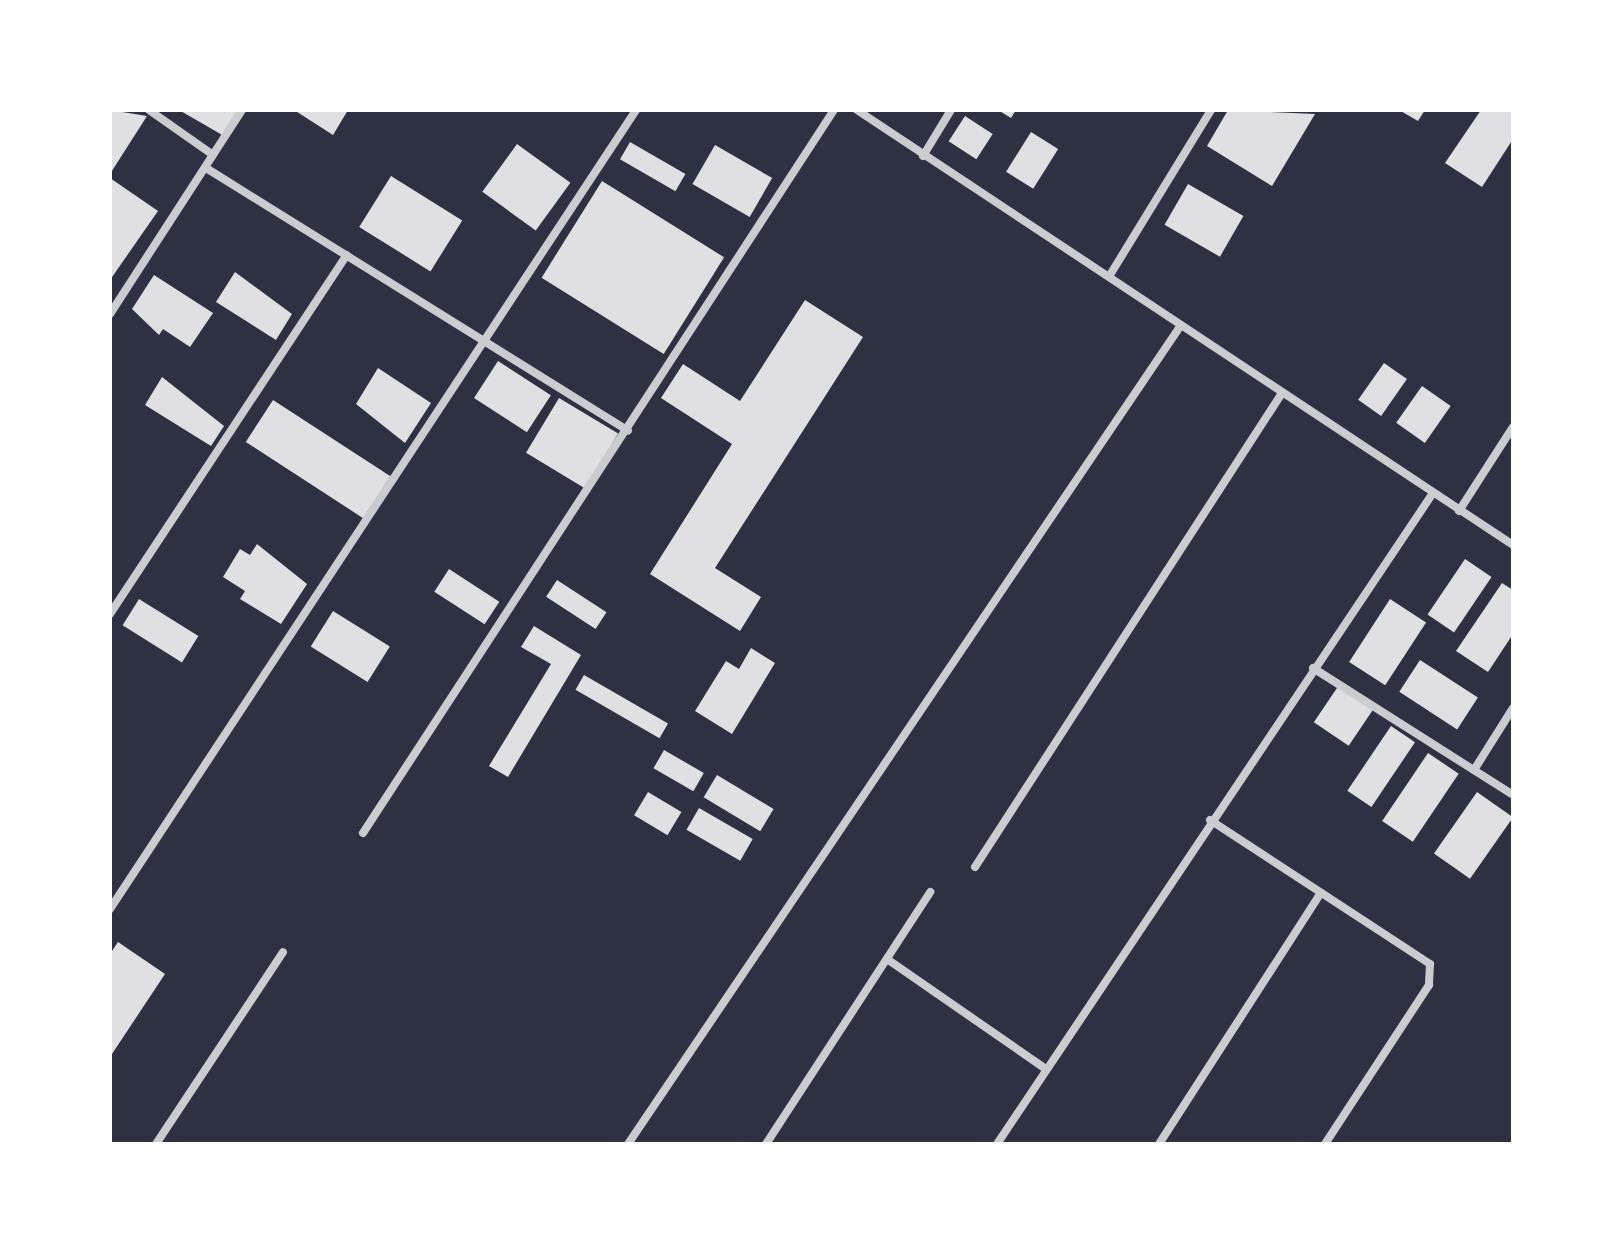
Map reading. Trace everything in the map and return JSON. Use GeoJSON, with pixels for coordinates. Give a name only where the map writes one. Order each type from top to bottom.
{"type":"FeatureCollection","features":[{"type":"Feature","properties":{"kind":"street"},"geometry":{"type":"LineString","coordinates":[[149,110],[213,155]]}},
{"type":"Feature","properties":{"kind":"street"},"geometry":{"type":"LineString","coordinates":[[110,314],[242,110]]}},
{"type":"Feature","properties":{"kind":"street"},"geometry":{"type":"LineString","coordinates":[[110,909],[636,110]]}},
{"type":"Feature","properties":{"kind":"street"},"geometry":{"type":"LineString","coordinates":[[363,833],[628,431],[834,110]]}},
{"type":"Feature","properties":{"kind":"street"},"geometry":{"type":"LineString","coordinates":[[857,110],[1513,545]]}},
{"type":"Feature","properties":{"kind":"street"},"geometry":{"type":"LineString","coordinates":[[923,156],[951,110]]}},
{"type":"Feature","properties":{"kind":"street"},"geometry":{"type":"LineString","coordinates":[[1110,275],[1211,110]]}},
{"type":"Feature","properties":{"kind":"street"},"geometry":{"type":"LineString","coordinates":[[206,168],[628,431]]}},
{"type":"Feature","properties":{"kind":"street"},"geometry":{"type":"LineString","coordinates":[[110,614],[347,255]]}},
{"type":"Feature","properties":{"kind":"street"},"geometry":{"type":"LineString","coordinates":[[110,294],[119,300]]}},
{"type":"Feature","properties":{"kind":"street"},"geometry":{"type":"LineString","coordinates":[[628,1144],[1181,325]]}},
{"type":"Feature","properties":{"kind":"street"},"geometry":{"type":"LineString","coordinates":[[975,867],[1282,393]]}},
{"type":"Feature","properties":{"kind":"street"},"geometry":{"type":"LineString","coordinates":[[1459,511],[1513,427]]}},
{"type":"Feature","properties":{"kind":"street"},"geometry":{"type":"LineString","coordinates":[[997,1144],[1210,820],[1433,493]]}},
{"type":"Feature","properties":{"kind":"street"},"geometry":{"type":"LineString","coordinates":[[1313,668],[1513,795]]}},
{"type":"Feature","properties":{"kind":"street"},"geometry":{"type":"LineString","coordinates":[[1474,770],[1513,708]]}},
{"type":"Feature","properties":{"kind":"street"},"geometry":{"type":"LineString","coordinates":[[1210,820],[1420,956],[1433,974],[1325,1144]]}},
{"type":"Feature","properties":{"kind":"street"},"geometry":{"type":"LineString","coordinates":[[766,1144],[930,892]]}},
{"type":"Feature","properties":{"kind":"street"},"geometry":{"type":"LineString","coordinates":[[1159,1144],[1321,893]]}},
{"type":"Feature","properties":{"kind":"street"},"geometry":{"type":"LineString","coordinates":[[156,1144],[283,952]]}},
{"type":"Feature","properties":{"kind":"street"},"geometry":{"type":"LineString","coordinates":[[887,959],[1046,1069]]}},
{"type":"Feature","properties":{"kind":"building"},"geometry":{"type":"Polygon","coordinates":[[[110,110],[147,116],[110,174],[110,110]]]}},
{"type":"Feature","properties":{"kind":"building"},"geometry":{"type":"Polygon","coordinates":[[[179,110],[234,110],[238,113],[224,136],[179,110]]]}},
{"type":"Feature","properties":{"kind":"building"},"geometry":{"type":"Polygon","coordinates":[[[294,110],[348,110],[333,135],[294,110]]]}},
{"type":"Feature","properties":{"kind":"building"},"geometry":{"type":"Polygon","coordinates":[[[998,110],[1016,110],[1011,118],[998,110]]]}},
{"type":"Feature","properties":{"kind":"building"},"geometry":{"type":"Polygon","coordinates":[[[1228,110],[1315,114],[1272,186],[1207,146],[1228,110]]]}},
{"type":"Feature","properties":{"kind":"building"},"geometry":{"type":"Polygon","coordinates":[[[1399,110],[1425,110],[1418,121],[1399,110]]]}},
{"type":"Feature","properties":{"kind":"building"},"geometry":{"type":"Polygon","coordinates":[[[1481,110],[1513,110],[1513,139],[1482,187],[1445,163],[1481,110]]]}},
{"type":"Feature","properties":{"kind":"building"},"geometry":{"type":"Polygon","coordinates":[[[965,116],[993,134],[976,159],[949,141],[965,116]]]}},
{"type":"Feature","properties":{"kind":"building"},"geometry":{"type":"Polygon","coordinates":[[[1031,132],[1058,149],[1033,189],[1006,172],[1031,132]]]}},
{"type":"Feature","properties":{"kind":"building"},"geometry":{"type":"Polygon","coordinates":[[[630,142],[685,174],[675,191],[620,159],[630,142]]]}},
{"type":"Feature","properties":{"kind":"building"},"geometry":{"type":"Polygon","coordinates":[[[517,144],[570,183],[536,231],[482,192],[517,144]]]}},
{"type":"Feature","properties":{"kind":"building"},"geometry":{"type":"Polygon","coordinates":[[[715,145],[772,178],[750,217],[692,184],[715,145]]]}},
{"type":"Feature","properties":{"kind":"building"},"geometry":{"type":"Polygon","coordinates":[[[391,176],[462,221],[430,271],[359,227],[391,176]]]}},
{"type":"Feature","properties":{"kind":"building"},"geometry":{"type":"Polygon","coordinates":[[[110,178],[158,211],[110,280],[110,178]]]}},
{"type":"Feature","properties":{"kind":"building"},"geometry":{"type":"Polygon","coordinates":[[[602,181],[724,257],[664,354],[542,278],[602,181]]]}},
{"type":"Feature","properties":{"kind":"building"},"geometry":{"type":"Polygon","coordinates":[[[1188,184],[1243,216],[1220,257],[1164,225],[1188,184]]]}},
{"type":"Feature","properties":{"kind":"building"},"geometry":{"type":"Polygon","coordinates":[[[235,272],[292,314],[276,340],[216,302],[235,272]]]}},
{"type":"Feature","properties":{"kind":"building"},"geometry":{"type":"Polygon","coordinates":[[[154,275],[213,313],[190,347],[163,329],[159,335],[132,309],[154,275]]]}},
{"type":"Feature","properties":{"kind":"building"},"geometry":{"type":"Polygon","coordinates":[[[805,300],[863,337],[715,568],[761,597],[740,631],[650,574],[732,444],[661,398],[683,364],[740,401],[805,300]]]}},
{"type":"Feature","properties":{"kind":"building"},"geometry":{"type":"Polygon","coordinates":[[[498,361],[551,395],[527,432],[474,398],[498,361]]]}},
{"type":"Feature","properties":{"kind":"building"},"geometry":{"type":"Polygon","coordinates":[[[1384,363],[1407,379],[1381,416],[1358,400],[1384,363]]]}},
{"type":"Feature","properties":{"kind":"building"},"geometry":{"type":"Polygon","coordinates":[[[378,368],[431,403],[405,443],[356,404],[378,368]]]}},
{"type":"Feature","properties":{"kind":"building"},"geometry":{"type":"Polygon","coordinates":[[[162,377],[224,426],[211,446],[145,405],[162,377]]]}},
{"type":"Feature","properties":{"kind":"building"},"geometry":{"type":"Polygon","coordinates":[[[1422,386],[1451,406],[1425,443],[1396,423],[1422,386]]]}},
{"type":"Feature","properties":{"kind":"building"},"geometry":{"type":"Polygon","coordinates":[[[559,398],[618,434],[585,488],[526,453],[559,398]]]}},
{"type":"Feature","properties":{"kind":"building"},"geometry":{"type":"Polygon","coordinates":[[[273,400],[390,476],[363,518],[246,442],[273,400]]]}},
{"type":"Feature","properties":{"kind":"building"},"geometry":{"type":"Polygon","coordinates":[[[257,544],[307,584],[281,624],[240,599],[245,591],[223,577],[240,549],[250,555],[257,544]]]}},
{"type":"Feature","properties":{"kind":"building"},"geometry":{"type":"Polygon","coordinates":[[[1465,559],[1492,577],[1454,632],[1428,615],[1465,559]]]}},
{"type":"Feature","properties":{"kind":"building"},"geometry":{"type":"Polygon","coordinates":[[[449,569],[499,602],[485,624],[434,592],[449,569]]]}},
{"type":"Feature","properties":{"kind":"building"},"geometry":{"type":"Polygon","coordinates":[[[557,580],[606,612],[596,629],[546,597],[557,580]]]}},
{"type":"Feature","properties":{"kind":"building"},"geometry":{"type":"Polygon","coordinates":[[[1502,583],[1513,590],[1513,634],[1488,672],[1456,651],[1502,583]]]}},
{"type":"Feature","properties":{"kind":"building"},"geometry":{"type":"Polygon","coordinates":[[[139,599],[198,636],[182,662],[123,625],[139,599]]]}},
{"type":"Feature","properties":{"kind":"building"},"geometry":{"type":"Polygon","coordinates":[[[1390,599],[1426,622],[1385,685],[1349,662],[1390,599]]]}},
{"type":"Feature","properties":{"kind":"building"},"geometry":{"type":"Polygon","coordinates":[[[333,611],[390,647],[368,682],[311,647],[333,611]]]}},
{"type":"Feature","properties":{"kind":"building"},"geometry":{"type":"Polygon","coordinates":[[[534,626],[581,655],[508,777],[489,766],[551,664],[521,647],[534,626]]]}},
{"type":"Feature","properties":{"kind":"building"},"geometry":{"type":"Polygon","coordinates":[[[751,648],[775,663],[732,734],[695,711],[726,661],[739,669],[751,648]]]}},
{"type":"Feature","properties":{"kind":"building"},"geometry":{"type":"Polygon","coordinates":[[[1420,660],[1478,698],[1457,729],[1399,692],[1420,660]]]}},
{"type":"Feature","properties":{"kind":"building"},"geometry":{"type":"Polygon","coordinates":[[[584,675],[668,724],[660,738],[576,690],[584,675]]]}},
{"type":"Feature","properties":{"kind":"building"},"geometry":{"type":"Polygon","coordinates":[[[1339,685],[1374,708],[1349,746],[1314,722],[1339,685]]]}},
{"type":"Feature","properties":{"kind":"building"},"geometry":{"type":"Polygon","coordinates":[[[1391,726],[1415,742],[1371,807],[1347,791],[1391,726]]]}},
{"type":"Feature","properties":{"kind":"building"},"geometry":{"type":"Polygon","coordinates":[[[664,750],[704,773],[693,791],[654,768],[664,750]]]}},
{"type":"Feature","properties":{"kind":"building"},"geometry":{"type":"Polygon","coordinates":[[[1428,753],[1459,774],[1413,842],[1382,821],[1428,753]]]}},
{"type":"Feature","properties":{"kind":"building"},"geometry":{"type":"Polygon","coordinates":[[[717,775],[774,809],[760,831],[704,797],[717,775]]]}},
{"type":"Feature","properties":{"kind":"building"},"geometry":{"type":"Polygon","coordinates":[[[648,792],[681,812],[668,835],[634,815],[648,792]]]}},
{"type":"Feature","properties":{"kind":"building"},"geometry":{"type":"Polygon","coordinates":[[[1477,792],[1513,817],[1470,879],[1434,853],[1477,792]]]}},
{"type":"Feature","properties":{"kind":"building"},"geometry":{"type":"Polygon","coordinates":[[[699,808],[753,839],[740,861],[686,830],[699,808]]]}},
{"type":"Feature","properties":{"kind":"building"},"geometry":{"type":"Polygon","coordinates":[[[118,942],[165,974],[110,1057],[110,954],[118,942]]]}}]}
